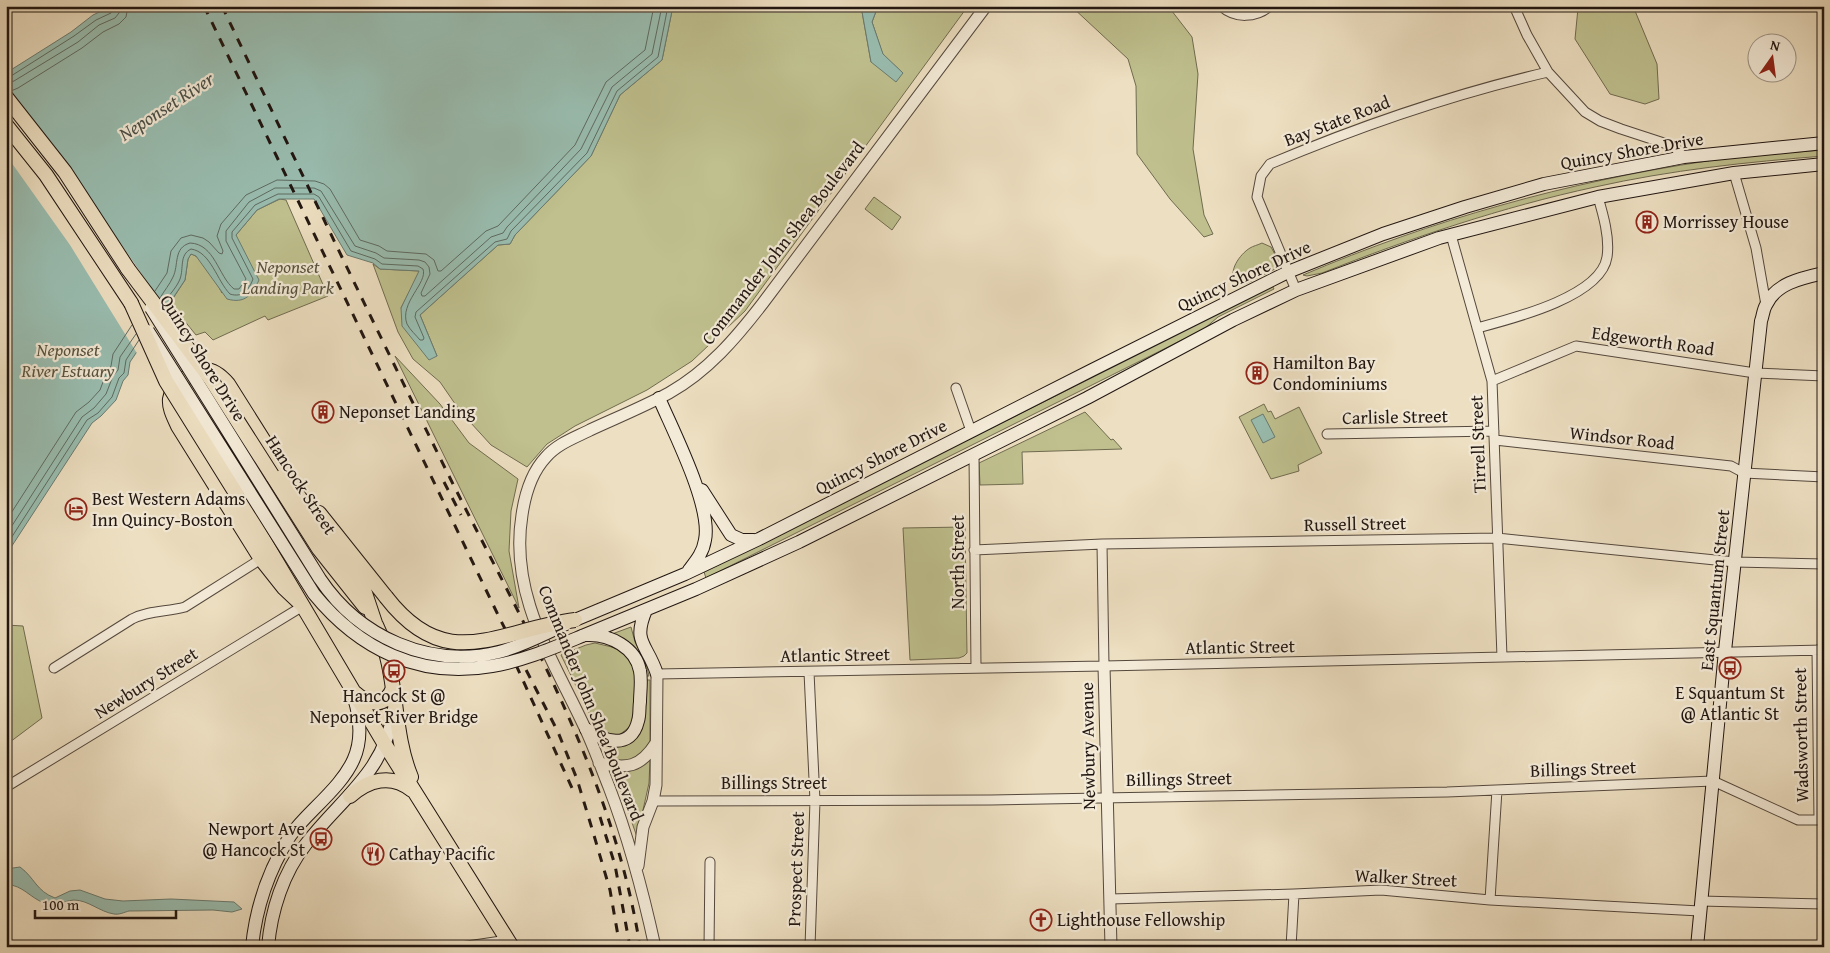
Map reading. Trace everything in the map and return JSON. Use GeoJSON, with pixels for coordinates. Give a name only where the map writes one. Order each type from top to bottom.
{"type":"FeatureCollection","features":[{"type":"Feature","properties":{"kind":"main road","name":"Hancock Street"},"geometry":{"type":"LineString","coordinates":[[6,97],[45,145],[89,208],[128,269],[276,470],[310,535],[375,623],[387,659],[406,760],[424,807]]}},
{"type":"Feature","properties":{"kind":"main road","name":"Hancock Street"},"geometry":{"type":"LineString","coordinates":[[6,125],[46,175],[131,303],[166,381],[237,495],[384,743],[510,943]]}},
{"type":"Feature","properties":{"kind":"main road","name":"Quincy Shore Drive"},"geometry":{"type":"LineString","coordinates":[[128,269],[180,357],[320,579],[341,606],[359,622],[401,646],[425,652],[458,656],[483,655],[508,649],[685,574],[759,539],[1288,272],[1383,234],[1544,184],[1684,157],[1824,144]]}},
{"type":"Feature","properties":{"kind":"main road","name":"Quincy Shore Drive"},"geometry":{"type":"LineString","coordinates":[[131,303],[314,594],[338,621],[358,637],[381,651],[405,660],[431,667],[467,669],[493,666],[522,659],[696,589],[799,542],[1095,394],[1233,320],[1296,290],[1451,235],[1598,197],[1734,173],[1824,164]]}},
{"type":"Feature","properties":{"kind":"main road"},"geometry":{"type":"LineString","coordinates":[[1766,305],[1774,295],[1789,283],[1824,274]]}},
{"type":"Feature","properties":{"kind":"main road","name":"East Squantum Street"},"geometry":{"type":"LineString","coordinates":[[1697,947],[1725,652],[1759,333],[1766,305]]}},
{"type":"Feature","properties":{"kind":"main road"},"geometry":{"type":"LineString","coordinates":[[303,606],[284,588],[261,559],[178,426],[170,404],[170,397],[173,390],[188,376],[200,370],[207,370],[221,376],[228,384],[276,470],[340,537],[397,612],[416,627],[431,635],[455,642],[470,643],[495,640],[542,626],[575,620]]}},
{"type":"Feature","properties":{"kind":"main road"},"geometry":{"type":"LineString","coordinates":[[659,398],[705,511],[705,540],[700,557],[685,574]]}},
{"type":"Feature","properties":{"kind":"main road"},"geometry":{"type":"LineString","coordinates":[[691,474],[731,535],[742,540],[759,539]]}},
{"type":"Feature","properties":{"kind":"main road"},"geometry":{"type":"LineString","coordinates":[[646,610],[639,630],[640,638],[654,664],[657,674]]}},
{"type":"Feature","properties":{"kind":"main road"},"geometry":{"type":"LineString","coordinates":[[582,636],[602,637],[620,644],[635,657],[641,676],[638,722],[632,734],[622,740],[610,741],[599,738],[586,729]]}},
{"type":"Feature","properties":{"kind":"main road"},"geometry":{"type":"LineString","coordinates":[[352,690],[368,702],[378,703],[386,699],[393,692]]}},
{"type":"Feature","properties":{"kind":"main road"},"geometry":{"type":"LineString","coordinates":[[252,947],[255,918],[260,900],[278,855],[298,826],[345,776],[354,760],[360,727],[352,690]]}},
{"type":"Feature","properties":{"kind":"main road"},"geometry":{"type":"LineString","coordinates":[[268,947],[275,910],[289,872],[302,849],[350,796],[372,768],[384,743],[393,716],[393,692]]}},
{"type":"Feature","properties":{"kind":"main road"},"geometry":{"type":"LineString","coordinates":[[350,796],[368,783],[379,780],[398,782],[414,791]]}},
{"type":"Feature","properties":{"kind":"street","name":"Commander John Shea Boulevard"},"geometry":{"type":"LineString","coordinates":[[655,947],[638,875],[619,812],[586,729],[555,666],[532,615],[525,594],[519,551],[525,497],[533,475],[545,458],[553,451],[565,442],[659,398],[696,374],[734,340],[986,6]]}},
{"type":"Feature","properties":{"kind":"street"},"geometry":{"type":"LineString","coordinates":[[1222,6],[1227,12],[1248,17],[1264,11],[1270,6]]}},
{"type":"Feature","properties":{"kind":"street"},"geometry":{"type":"LineString","coordinates":[[1514,6],[1527,35],[1548,72],[1585,112],[1600,121],[1673,146],[1684,157]]}},
{"type":"Feature","properties":{"kind":"street","name":"Bay State Road"},"geometry":{"type":"LineString","coordinates":[[1296,290],[1257,198],[1262,176],[1270,164],[1381,120],[1507,82],[1548,72]]}},
{"type":"Feature","properties":{"kind":"street"},"geometry":{"type":"LineString","coordinates":[[1734,173],[1756,248],[1766,305]]}},
{"type":"Feature","properties":{"kind":"street"},"geometry":{"type":"LineString","coordinates":[[1477,328],[1526,314],[1562,300],[1593,280],[1603,270],[1608,257],[1598,197]]}},
{"type":"Feature","properties":{"kind":"street","name":"Tirrell Street"},"geometry":{"type":"LineString","coordinates":[[1451,235],[1492,381],[1502,657]]}},
{"type":"Feature","properties":{"kind":"street","name":"Edgeworth Road"},"geometry":{"type":"LineString","coordinates":[[1492,381],[1576,346],[1755,373],[1824,376]]}},
{"type":"Feature","properties":{"kind":"street"},"geometry":{"type":"LineString","coordinates":[[956,388],[971,431]]}},
{"type":"Feature","properties":{"kind":"street","name":"Carlisle Street"},"geometry":{"type":"LineString","coordinates":[[1327,434],[1494,436]]}},
{"type":"Feature","properties":{"kind":"street","name":"Windsor Road"},"geometry":{"type":"LineString","coordinates":[[1494,436],[1731,466],[1744,473],[1824,477]]}},
{"type":"Feature","properties":{"kind":"street","name":"North Street"},"geometry":{"type":"LineString","coordinates":[[974,455],[976,668]]}},
{"type":"Feature","properties":{"kind":"street","name":"Russell Street"},"geometry":{"type":"LineString","coordinates":[[974,550],[1102,544],[1497,538],[1736,562],[1824,564]]}},
{"type":"Feature","properties":{"kind":"street","name":"Newbury Avenue"},"geometry":{"type":"LineString","coordinates":[[1102,544],[1111,947]]}},
{"type":"Feature","properties":{"kind":"street"},"geometry":{"type":"LineString","coordinates":[[54,668],[132,619],[144,613],[175,610],[185,606],[261,559]]}},
{"type":"Feature","properties":{"kind":"street","name":"Newbury Street"},"geometry":{"type":"LineString","coordinates":[[6,788],[303,606]]}},
{"type":"Feature","properties":{"kind":"street","name":"Atlantic Street"},"geometry":{"type":"LineString","coordinates":[[657,674],[1820,650]]}},
{"type":"Feature","properties":{"kind":"street","name":"Wadsworth Street"},"geometry":{"type":"LineString","coordinates":[[1820,650],[1821,820]]}},
{"type":"Feature","properties":{"kind":"street","name":"Prospect Street"},"geometry":{"type":"LineString","coordinates":[[809,672],[815,801],[810,947]]}},
{"type":"Feature","properties":{"kind":"street"},"geometry":{"type":"LineString","coordinates":[[638,875],[643,826],[654,802],[657,768],[657,674]]}},
{"type":"Feature","properties":{"kind":"street"},"geometry":{"type":"LineString","coordinates":[[599,764],[630,767],[650,753],[656,743]]}},
{"type":"Feature","properties":{"kind":"street","name":"Billings Street"},"geometry":{"type":"LineString","coordinates":[[654,802],[1107,798],[1497,790],[1713,781],[1798,820],[1821,820]]}},
{"type":"Feature","properties":{"kind":"street"},"geometry":{"type":"LineString","coordinates":[[1490,900],[1497,790]]}},
{"type":"Feature","properties":{"kind":"street"},"geometry":{"type":"LineString","coordinates":[[709,947],[710,862]]}},
{"type":"Feature","properties":{"kind":"street","name":"Walker Street"},"geometry":{"type":"LineString","coordinates":[[1110,899],[1381,890],[1490,900],[1700,906],[1824,904]]}},
{"type":"Feature","properties":{"kind":"street"},"geometry":{"type":"LineString","coordinates":[[1291,947],[1294,894]]}},
{"type":"Feature","properties":{"kind":"street"},"geometry":{"type":"LineString","coordinates":[[461,947],[510,943]]}},
{"type":"Feature","properties":{"kind":"green space"},"geometry":{"type":"Polygon","coordinates":[[[673,6],[861,6],[871,62],[903,73],[883,55],[872,22],[878,6],[968,6],[745,311],[692,361],[647,390],[575,426],[547,444],[527,467],[491,445],[460,411],[440,382],[413,359],[398,332],[373,264],[380,269],[420,271],[401,308],[437,356],[420,315],[498,245],[510,244],[515,235],[591,156],[620,95],[662,60],[673,6]]]}},
{"type":"Feature","properties":{"kind":"green space"},"geometry":{"type":"Polygon","coordinates":[[[1071,6],[1168,6],[1192,37],[1198,74],[1193,149],[1204,215],[1213,234],[1204,237],[1170,199],[1137,154],[1136,86],[1128,59],[1071,6]]]}},
{"type":"Feature","properties":{"kind":"green space"},"geometry":{"type":"Polygon","coordinates":[[[1576,6],[1633,6],[1657,64],[1659,99],[1645,104],[1610,94],[1575,39],[1578,8],[1576,6]]]}},
{"type":"Feature","properties":{"kind":"green space"},"geometry":{"type":"Polygon","coordinates":[[[1824,150],[1824,156],[1681,171],[1560,195],[1457,224],[1322,273],[1303,275],[1352,255],[1451,220],[1552,192],[1603,180],[1707,161],[1824,150]]]}},
{"type":"Feature","properties":{"kind":"green space"},"geometry":{"type":"Polygon","coordinates":[[[874,197],[901,217],[892,230],[865,209],[874,197]]]}},
{"type":"Feature","properties":{"kind":"green space","name":"Neponset Landing Park"},"geometry":{"type":"Polygon","coordinates":[[[280,199],[286,200],[328,296],[268,320],[265,316],[213,340],[205,332],[196,335],[170,303],[185,280],[188,259],[191,254],[196,256],[205,265],[222,293],[236,235],[257,210],[280,199]]]}},
{"type":"Feature","properties":{"kind":"green space"},"geometry":{"type":"Polygon","coordinates":[[[1262,243],[1271,247],[1278,260],[1277,268],[1247,283],[1236,282],[1233,273],[1234,268],[1242,254],[1262,243]]]}},
{"type":"Feature","properties":{"kind":"green space"},"geometry":{"type":"Polygon","coordinates":[[[1273,287],[1274,289],[1218,317],[1204,329],[706,578],[704,572],[1273,287]]]}},
{"type":"Feature","properties":{"kind":"green space"},"geometry":{"type":"Polygon","coordinates":[[[395,356],[440,404],[469,443],[518,479],[511,511],[509,551],[519,608],[395,356]]]}},
{"type":"Feature","properties":{"kind":"green space"},"geometry":{"type":"Polygon","coordinates":[[[1264,404],[1268,412],[1271,411],[1275,419],[1299,407],[1322,453],[1298,465],[1299,471],[1271,479],[1239,417],[1264,404]]]}},
{"type":"Feature","properties":{"kind":"green space"},"geometry":{"type":"Polygon","coordinates":[[[1085,412],[1122,449],[1022,452],[1023,484],[980,485],[979,463],[1085,412]]]}},
{"type":"Feature","properties":{"kind":"green space"},"geometry":{"type":"Polygon","coordinates":[[[965,527],[967,653],[959,658],[910,660],[903,528],[965,527]]]}},
{"type":"Feature","properties":{"kind":"green space"},"geometry":{"type":"Polygon","coordinates":[[[6,625],[23,626],[42,718],[6,745],[6,625]]]}},
{"type":"Feature","properties":{"kind":"green space"},"geometry":{"type":"Polygon","coordinates":[[[631,627],[635,642],[646,663],[649,676],[646,676],[612,634],[631,627]]]}},
{"type":"Feature","properties":{"kind":"green space"},"geometry":{"type":"Polygon","coordinates":[[[595,643],[616,648],[626,656],[633,666],[636,678],[633,722],[619,735],[610,736],[597,729],[561,655],[595,643]]]}},
{"type":"Feature","properties":{"kind":"green space"},"geometry":{"type":"Polygon","coordinates":[[[646,680],[650,680],[650,741],[646,749],[634,761],[609,761],[606,753],[608,750],[614,746],[624,745],[646,680]]]}},
{"type":"Feature","properties":{"kind":"green space"},"geometry":{"type":"Polygon","coordinates":[[[650,759],[649,783],[637,837],[614,771],[629,770],[650,759]]]}},
{"type":"Feature","properties":{"kind":"water","name":"Neponset River"},"geometry":{"type":"Polygon","coordinates":[[[112,6],[673,6],[662,60],[620,95],[591,156],[515,235],[510,244],[498,245],[420,315],[437,356],[429,360],[402,326],[401,308],[419,271],[380,269],[373,263],[347,255],[314,199],[279,199],[257,210],[236,235],[259,280],[254,290],[247,297],[239,300],[227,299],[196,256],[191,254],[188,259],[185,280],[130,362],[128,375],[123,381],[116,400],[92,423],[6,555],[6,73],[71,32],[93,15],[112,6]]]}},
{"type":"Feature","properties":{"kind":"water"},"geometry":{"type":"Polygon","coordinates":[[[861,6],[878,6],[872,22],[883,54],[903,73],[896,82],[871,62],[861,6]]]}},
{"type":"Feature","properties":{"kind":"water"},"geometry":{"type":"Polygon","coordinates":[[[1263,414],[1275,437],[1263,443],[1251,420],[1263,414]]]}},
{"type":"Feature","properties":{"kind":"water"},"geometry":{"type":"Polygon","coordinates":[[[20,867],[44,892],[55,898],[70,891],[80,890],[105,899],[123,901],[171,899],[234,902],[242,909],[232,912],[213,910],[129,911],[116,914],[74,900],[48,904],[39,901],[22,889],[6,884],[6,869],[20,867]]]}},
{"type":"Feature","properties":{"kind":"pier"},"geometry":{"type":"Polygon","coordinates":[[[6,88],[106,222],[167,311],[138,355],[70,245],[6,155],[6,88]]]}},
{"type":"Feature","properties":{"kind":"railway"},"geometry":{"type":"LineString","coordinates":[[204,6],[501,621],[558,732],[577,779],[610,890],[620,947]]}},
{"type":"Feature","properties":{"kind":"railway"},"geometry":{"type":"LineString","coordinates":[[222,6],[392,360],[563,705],[588,764],[610,824],[627,884],[640,947]]}},
{"type":"Feature","properties":{"kind":"railway"},"geometry":{"type":"LineString","coordinates":[[444,482],[461,515]]}},
{"type":"Feature","properties":{"kind":"railway"},"geometry":{"type":"LineString","coordinates":[[516,665],[572,788]]}},
{"type":"Feature","properties":{"kind":"railway"},"geometry":{"type":"LineString","coordinates":[[600,817],[615,865],[630,947]]}},
{"type":"Feature","properties":{"kind":"place","name":"Morrissey House"},"geometry":{"type":"Point","coordinates":[1647,222]}},
{"type":"Feature","properties":{"kind":"place","name":"Hamilton Bay Condominiums"},"geometry":{"type":"Point","coordinates":[1257,373]}},
{"type":"Feature","properties":{"kind":"place","name":"Neponset Landing"},"geometry":{"type":"Point","coordinates":[323,412]}},
{"type":"Feature","properties":{"kind":"place","name":"Best Western Adams Inn Quincy-Boston"},"geometry":{"type":"Point","coordinates":[76,509]}},
{"type":"Feature","properties":{"kind":"place","name":"E Squantum St @ Atlantic St"},"geometry":{"type":"Point","coordinates":[1730,668]}},
{"type":"Feature","properties":{"kind":"place","name":"Hancock St @ Neponset River Bridge"},"geometry":{"type":"Point","coordinates":[394,671]}},
{"type":"Feature","properties":{"kind":"place","name":"Newport Ave @ Hancock St"},"geometry":{"type":"Point","coordinates":[321,839]}},
{"type":"Feature","properties":{"kind":"place","name":"Cathay Pacific"},"geometry":{"type":"Point","coordinates":[373,854]}},
{"type":"Feature","properties":{"kind":"place","name":"Lighthouse Fellowship"},"geometry":{"type":"Point","coordinates":[1041,920]}},
{"type":"Feature","properties":{"kind":"park label","name":"Neponset River Estuary"},"geometry":{"type":"Point","coordinates":[68,360]}}]}
